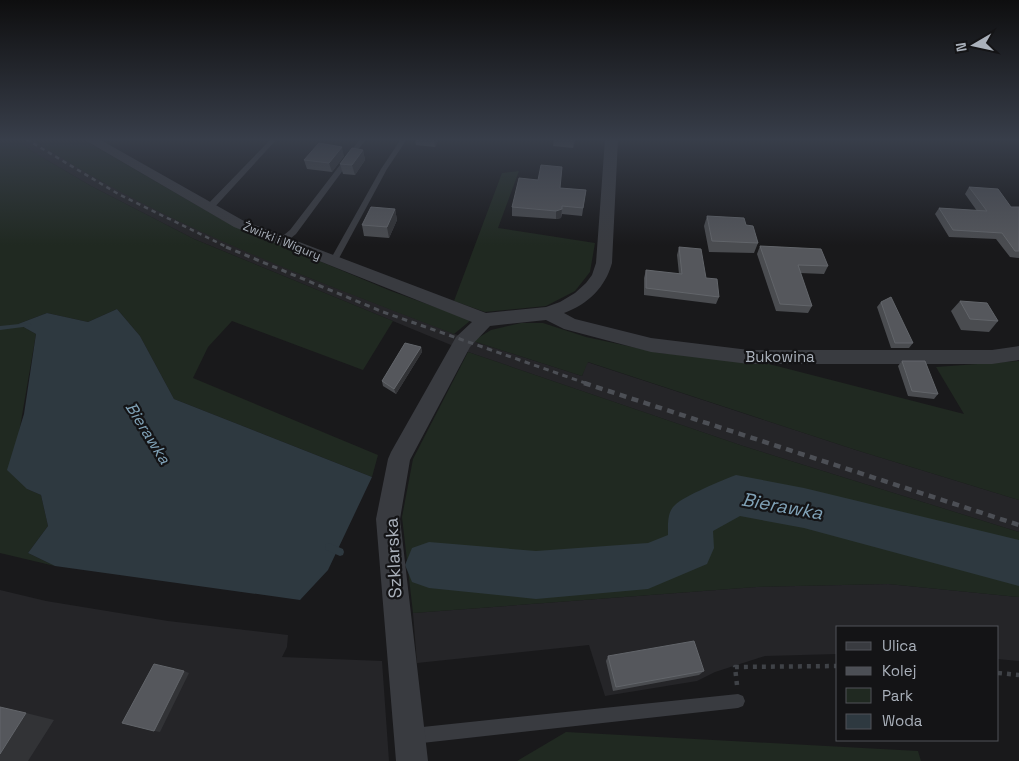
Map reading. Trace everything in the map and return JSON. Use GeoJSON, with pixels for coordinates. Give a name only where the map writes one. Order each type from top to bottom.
{"type":"FeatureCollection","features":[{"type":"Feature","properties":{"kind":"street","name":"Żwirki i Wigury"},"geometry":{"type":"LineString","coordinates":[[152,175],[239,224],[485,320]]}},
{"type":"Feature","properties":{"kind":"street"},"geometry":{"type":"LineString","coordinates":[[485,320],[548,313],[566,306],[581,297],[592,286],[600,276],[604,263],[610,175]]}},
{"type":"Feature","properties":{"kind":"street","name":"Bukowina"},"geometry":{"type":"LineString","coordinates":[[548,313],[570,324],[651,345],[749,356],[992,357],[1019,353]]}},
{"type":"Feature","properties":{"kind":"street","name":"Szklarska"},"geometry":{"type":"LineString","coordinates":[[412,761],[388,519],[399,459],[463,342],[485,320]]}},
{"type":"Feature","properties":{"kind":"lane"},"geometry":{"type":"LineString","coordinates":[[209,208],[240,175]]}},
{"type":"Feature","properties":{"kind":"lane"},"geometry":{"type":"LineString","coordinates":[[282,241],[293,232],[336,175]]}},
{"type":"Feature","properties":{"kind":"lane"},"geometry":{"type":"LineString","coordinates":[[333,262],[381,175]]}},
{"type":"Feature","properties":{"kind":"lane"},"geometry":{"type":"LineString","coordinates":[[410,736],[738,701]]}},
{"type":"Feature","properties":{"kind":"path"},"geometry":{"type":"LineString","coordinates":[[738,701],[735,667],[836,666]]}},
{"type":"Feature","properties":{"kind":"path"},"geometry":{"type":"LineString","coordinates":[[999,672],[1019,675]]}},
{"type":"Feature","properties":{"kind":"shaded area"},"geometry":{"type":"Polygon","coordinates":[[[72,175],[90,175],[203,231],[305,276],[473,341],[582,376],[587,362],[856,450],[1019,500],[1019,532],[743,446],[468,352],[194,239],[72,175]]]}},
{"type":"Feature","properties":{"kind":"shaded area"},"geometry":{"type":"Polygon","coordinates":[[[888,584],[1019,597],[1019,661],[999,659],[999,626],[836,626],[836,654],[765,656],[715,672],[697,681],[605,696],[589,645],[417,663],[413,613],[756,587],[888,584]]]}},
{"type":"Feature","properties":{"kind":"shaded area"},"geometry":{"type":"Polygon","coordinates":[[[0,590],[46,601],[168,621],[288,635],[287,647],[282,657],[382,661],[389,761],[0,761],[0,590]]]}},
{"type":"Feature","properties":{"kind":"green space"},"geometry":{"type":"Polygon","coordinates":[[[0,175],[72,175],[194,239],[393,321],[363,370],[232,321],[208,347],[193,378],[378,455],[372,477],[174,399],[140,336],[117,309],[88,322],[47,313],[18,324],[36,334],[19,433],[27,489],[41,495],[48,526],[28,553],[55,566],[0,553],[0,175]]]}},
{"type":"Feature","properties":{"kind":"green space"},"geometry":{"type":"Polygon","coordinates":[[[89,175],[144,175],[226,222],[391,291],[471,320],[454,334],[291,271],[184,224],[89,175]]]}},
{"type":"Feature","properties":{"kind":"green space"},"geometry":{"type":"Polygon","coordinates":[[[501,175],[518,175],[498,228],[595,243],[590,272],[575,291],[546,306],[485,312],[454,301],[501,175]]]}},
{"type":"Feature","properties":{"kind":"green space"},"geometry":{"type":"Polygon","coordinates":[[[521,323],[543,323],[586,337],[660,353],[761,362],[964,414],[936,367],[1019,361],[1019,500],[856,450],[588,362],[582,376],[473,341],[491,330],[521,323]]]}},
{"type":"Feature","properties":{"kind":"green space"},"geometry":{"type":"Polygon","coordinates":[[[468,352],[743,446],[1019,532],[1019,597],[888,584],[756,587],[413,613],[402,517],[413,459],[468,352]]]}},
{"type":"Feature","properties":{"kind":"green space"},"geometry":{"type":"Polygon","coordinates":[[[566,732],[918,751],[921,761],[517,761],[566,732]]]}},
{"type":"Feature","properties":{"kind":"water"},"geometry":{"type":"Polygon","coordinates":[[[117,309],[140,336],[174,399],[372,477],[328,570],[300,600],[55,566],[28,553],[48,526],[41,495],[27,489],[7,470],[24,414],[36,334],[18,324],[47,313],[88,322],[117,309]]]}},
{"type":"Feature","properties":{"kind":"building"},"geometry":{"type":"Polygon","coordinates":[[[539,175],[561,175],[560,188],[586,190],[583,208],[562,206],[562,209],[556,211],[512,207],[519,178],[538,180],[539,175]]]}},
{"type":"Feature","properties":{"kind":"building"},"geometry":{"type":"Polygon","coordinates":[[[969,187],[998,189],[1011,207],[1019,207],[1019,251],[1015,251],[1002,233],[953,230],[939,208],[987,211],[969,187]]]}},
{"type":"Feature","properties":{"kind":"building"},"geometry":{"type":"Polygon","coordinates":[[[371,207],[395,209],[387,227],[362,225],[371,207]]]}},
{"type":"Feature","properties":{"kind":"building"},"geometry":{"type":"Polygon","coordinates":[[[707,216],[744,218],[746,225],[753,226],[758,243],[712,241],[707,216]]]}},
{"type":"Feature","properties":{"kind":"building"},"geometry":{"type":"Polygon","coordinates":[[[760,246],[821,249],[828,266],[798,265],[812,306],[780,304],[760,246]]]}},
{"type":"Feature","properties":{"kind":"building"},"geometry":{"type":"Polygon","coordinates":[[[679,247],[701,249],[706,278],[717,279],[719,297],[646,288],[646,270],[682,274],[679,247]]]}},
{"type":"Feature","properties":{"kind":"building"},"geometry":{"type":"Polygon","coordinates":[[[891,297],[913,343],[895,343],[881,302],[891,297]]]}},
{"type":"Feature","properties":{"kind":"building"},"geometry":{"type":"Polygon","coordinates":[[[960,301],[987,303],[998,321],[970,319],[960,301]]]}},
{"type":"Feature","properties":{"kind":"building"},"geometry":{"type":"Polygon","coordinates":[[[405,343],[421,347],[394,389],[382,381],[405,343]]]}},
{"type":"Feature","properties":{"kind":"building"},"geometry":{"type":"Polygon","coordinates":[[[902,361],[925,361],[938,394],[912,391],[902,361]]]}},
{"type":"Feature","properties":{"kind":"building"},"geometry":{"type":"Polygon","coordinates":[[[694,641],[704,671],[616,687],[608,656],[694,641]]]}},
{"type":"Feature","properties":{"kind":"building"},"geometry":{"type":"Polygon","coordinates":[[[154,664],[184,671],[154,731],[122,723],[154,664]]]}},
{"type":"Feature","properties":{"kind":"building"},"geometry":{"type":"Polygon","coordinates":[[[0,707],[26,713],[0,754],[0,707]]]}},
{"type":"Feature","properties":{"kind":"waterway","name":"Bierawka"},"geometry":{"type":"LineString","coordinates":[[0,328],[29,325]]}},
{"type":"Feature","properties":{"kind":"waterway","name":"Bierawka"},"geometry":{"type":"LineString","coordinates":[[429,565],[536,575],[648,566],[691,548],[690,520],[736,495],[804,508],[1019,563]]}},
{"type":"Feature","properties":{"kind":"waterway","name":"Bierawka"},"geometry":{"type":"LineString","coordinates":[[329,547],[340,552]]}},
{"type":"Feature","properties":{"kind":"railway"},"geometry":{"type":"LineString","coordinates":[[86,175],[120,195],[229,248]]}},
{"type":"Feature","properties":{"kind":"railway"},"geometry":{"type":"LineString","coordinates":[[226,247],[383,312],[588,384]]}},
{"type":"Feature","properties":{"kind":"railway"},"geometry":{"type":"LineString","coordinates":[[584,383],[1019,525]]}}]}
